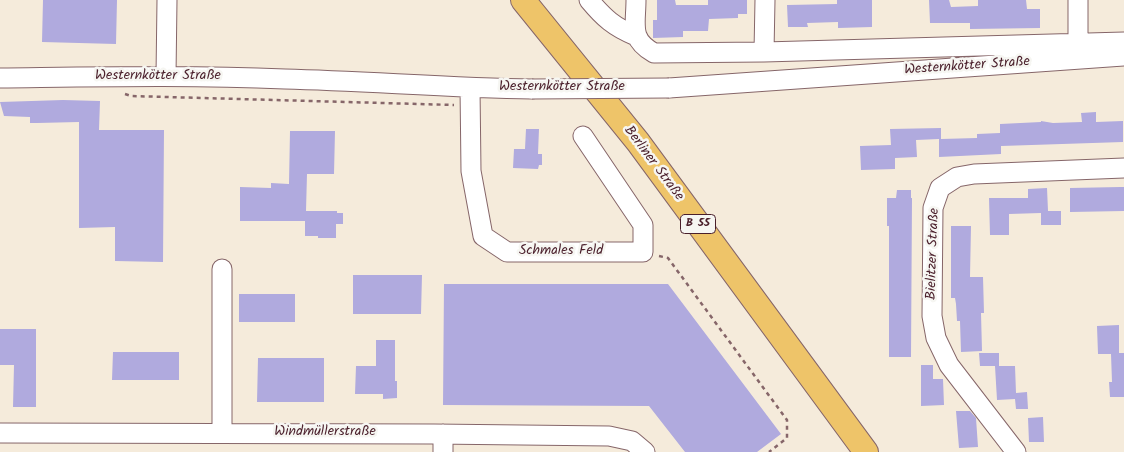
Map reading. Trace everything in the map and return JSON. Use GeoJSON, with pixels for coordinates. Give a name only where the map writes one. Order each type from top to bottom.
{"type":"FeatureCollection","features":[{"type":"Feature","properties":{"kind":"main road","name":"Berliner Straße"},"geometry":{"type":"LineString","coordinates":[[523,0],[638,142],[866,452]]}},
{"type":"Feature","properties":{"kind":"street"},"geometry":{"type":"LineString","coordinates":[[166,76],[167,0]]}},
{"type":"Feature","properties":{"kind":"street","name":"Westernkötter Straße"},"geometry":{"type":"LineString","coordinates":[[589,0],[618,29],[636,36],[643,46],[654,53],[764,52],[1124,42]]}},
{"type":"Feature","properties":{"kind":"street"},"geometry":{"type":"LineString","coordinates":[[636,0],[636,36]]}},
{"type":"Feature","properties":{"kind":"street"},"geometry":{"type":"LineString","coordinates":[[764,52],[765,0]]}},
{"type":"Feature","properties":{"kind":"street"},"geometry":{"type":"LineString","coordinates":[[1078,0],[1078,43]]}},
{"type":"Feature","properties":{"kind":"street","name":"Westernkötter Straße"},"geometry":{"type":"LineString","coordinates":[[0,78],[166,76],[286,79],[470,97],[532,90],[669,88],[1124,56]]}},
{"type":"Feature","properties":{"kind":"street","name":"Schmales Feld"},"geometry":{"type":"LineString","coordinates":[[470,97],[471,171],[483,236],[507,252],[643,252]]}},
{"type":"Feature","properties":{"kind":"street"},"geometry":{"type":"LineString","coordinates":[[583,136],[643,225],[643,252]]}},
{"type":"Feature","properties":{"kind":"street","name":"Bielitzer Straße"},"geometry":{"type":"LineString","coordinates":[[1016,452],[949,365],[936,338],[932,316],[933,208],[940,188],[957,177],[974,174],[1124,168]]}},
{"type":"Feature","properties":{"kind":"street"},"geometry":{"type":"LineString","coordinates":[[222,268],[222,433]]}},
{"type":"Feature","properties":{"kind":"street","name":"Windmüllerstraße"},"geometry":{"type":"LineString","coordinates":[[0,433],[222,433],[443,443],[609,436],[632,441],[645,452]]}},
{"type":"Feature","properties":{"kind":"path"},"geometry":{"type":"LineString","coordinates":[[120,92],[131,96],[470,97]]}},
{"type":"Feature","properties":{"kind":"path"},"geometry":{"type":"LineString","coordinates":[[643,252],[668,258],[787,420],[787,438],[769,452]]}},
{"type":"Feature","properties":{"kind":"building"},"geometry":{"type":"Polygon","coordinates":[[[43,0],[117,0],[116,44],[42,42],[43,0]]]}},
{"type":"Feature","properties":{"kind":"building"},"geometry":{"type":"Polygon","coordinates":[[[657,0],[675,0],[676,5],[708,5],[708,0],[747,0],[747,14],[738,14],[738,18],[709,19],[708,31],[683,31],[683,37],[653,38],[653,20],[657,20],[657,0]]]}},
{"type":"Feature","properties":{"kind":"building"},"geometry":{"type":"Polygon","coordinates":[[[837,0],[872,0],[872,27],[838,28],[838,22],[807,23],[808,27],[788,27],[787,5],[837,4],[837,0]]]}},
{"type":"Feature","properties":{"kind":"building"},"geometry":{"type":"Polygon","coordinates":[[[929,0],[949,0],[951,7],[978,6],[978,0],[1026,0],[1027,9],[1040,9],[1040,28],[970,29],[970,23],[930,23],[929,0]]]}},
{"type":"Feature","properties":{"kind":"building"},"geometry":{"type":"Polygon","coordinates":[[[100,101],[99,130],[164,130],[163,262],[115,261],[115,227],[79,228],[79,122],[30,123],[30,117],[4,116],[0,102],[100,101]]]}},
{"type":"Feature","properties":{"kind":"building"},"geometry":{"type":"Polygon","coordinates":[[[1096,112],[1096,122],[1123,121],[1123,142],[1001,146],[1001,154],[939,157],[939,139],[916,140],[917,157],[895,158],[895,169],[861,170],[860,146],[891,145],[890,129],[941,128],[941,139],[977,138],[977,134],[1000,133],[1000,124],[1041,121],[1053,123],[1082,122],[1081,113],[1096,112]]]}},
{"type":"Feature","properties":{"kind":"building"},"geometry":{"type":"Polygon","coordinates":[[[526,129],[539,129],[538,154],[542,154],[542,165],[539,165],[538,169],[513,168],[514,149],[525,149],[526,129]]]}},
{"type":"Feature","properties":{"kind":"building"},"geometry":{"type":"Polygon","coordinates":[[[290,131],[335,131],[334,174],[307,174],[306,211],[337,211],[337,213],[343,213],[343,224],[336,224],[336,238],[305,236],[305,221],[240,221],[240,187],[271,188],[271,183],[289,184],[290,131]]]}},
{"type":"Feature","properties":{"kind":"building"},"geometry":{"type":"Polygon","coordinates":[[[1124,187],[1124,211],[1070,212],[1070,188],[1124,187]]]}},
{"type":"Feature","properties":{"kind":"building"},"geometry":{"type":"Polygon","coordinates":[[[1047,188],[1048,211],[1061,211],[1061,225],[1041,225],[1041,213],[1009,214],[1009,235],[990,235],[989,198],[1028,198],[1028,189],[1047,188]]]}},
{"type":"Feature","properties":{"kind":"building"},"geometry":{"type":"Polygon","coordinates":[[[897,190],[911,190],[912,198],[911,357],[889,357],[889,226],[887,226],[887,198],[896,198],[897,190]]]}},
{"type":"Feature","properties":{"kind":"building"},"geometry":{"type":"Polygon","coordinates":[[[951,226],[971,226],[970,277],[983,277],[984,313],[981,313],[982,351],[961,352],[960,321],[957,321],[955,298],[951,298],[951,226]]]}},
{"type":"Feature","properties":{"kind":"building"},"geometry":{"type":"Polygon","coordinates":[[[353,275],[422,275],[421,314],[353,314],[353,275]]]}},
{"type":"Feature","properties":{"kind":"building"},"geometry":{"type":"Polygon","coordinates":[[[444,284],[668,284],[781,434],[757,452],[685,452],[649,406],[443,405],[444,284]]]}},
{"type":"Feature","properties":{"kind":"building"},"geometry":{"type":"Polygon","coordinates":[[[239,294],[295,294],[295,322],[239,322],[239,294]]]}},
{"type":"Feature","properties":{"kind":"building"},"geometry":{"type":"Polygon","coordinates":[[[1119,325],[1119,353],[1124,353],[1124,397],[1110,397],[1109,382],[1112,382],[1111,354],[1098,354],[1097,326],[1119,325]]]}},
{"type":"Feature","properties":{"kind":"building"},"geometry":{"type":"Polygon","coordinates":[[[0,329],[36,329],[36,407],[13,407],[14,365],[0,365],[0,329]]]}},
{"type":"Feature","properties":{"kind":"building"},"geometry":{"type":"Polygon","coordinates":[[[376,340],[395,340],[397,398],[383,399],[383,394],[355,394],[356,366],[376,366],[376,340]]]}},
{"type":"Feature","properties":{"kind":"building"},"geometry":{"type":"Polygon","coordinates":[[[113,352],[179,352],[179,380],[112,380],[113,352]]]}},
{"type":"Feature","properties":{"kind":"building"},"geometry":{"type":"Polygon","coordinates":[[[979,353],[999,353],[999,366],[980,366],[979,353]]]}},
{"type":"Feature","properties":{"kind":"building"},"geometry":{"type":"Polygon","coordinates":[[[258,358],[324,358],[324,402],[257,402],[258,358]]]}},
{"type":"Feature","properties":{"kind":"building"},"geometry":{"type":"Polygon","coordinates":[[[921,365],[933,365],[933,379],[943,379],[944,405],[921,406],[921,365]]]}},
{"type":"Feature","properties":{"kind":"building"},"geometry":{"type":"Polygon","coordinates":[[[995,366],[1015,366],[1016,393],[1027,392],[1028,409],[1016,409],[1015,399],[997,400],[995,366]]]}},
{"type":"Feature","properties":{"kind":"building"},"geometry":{"type":"Polygon","coordinates":[[[956,411],[970,411],[976,418],[978,447],[959,448],[956,411]]]}},
{"type":"Feature","properties":{"kind":"building"},"geometry":{"type":"Polygon","coordinates":[[[1043,417],[1044,442],[1029,442],[1028,418],[1043,417]]]}}]}
